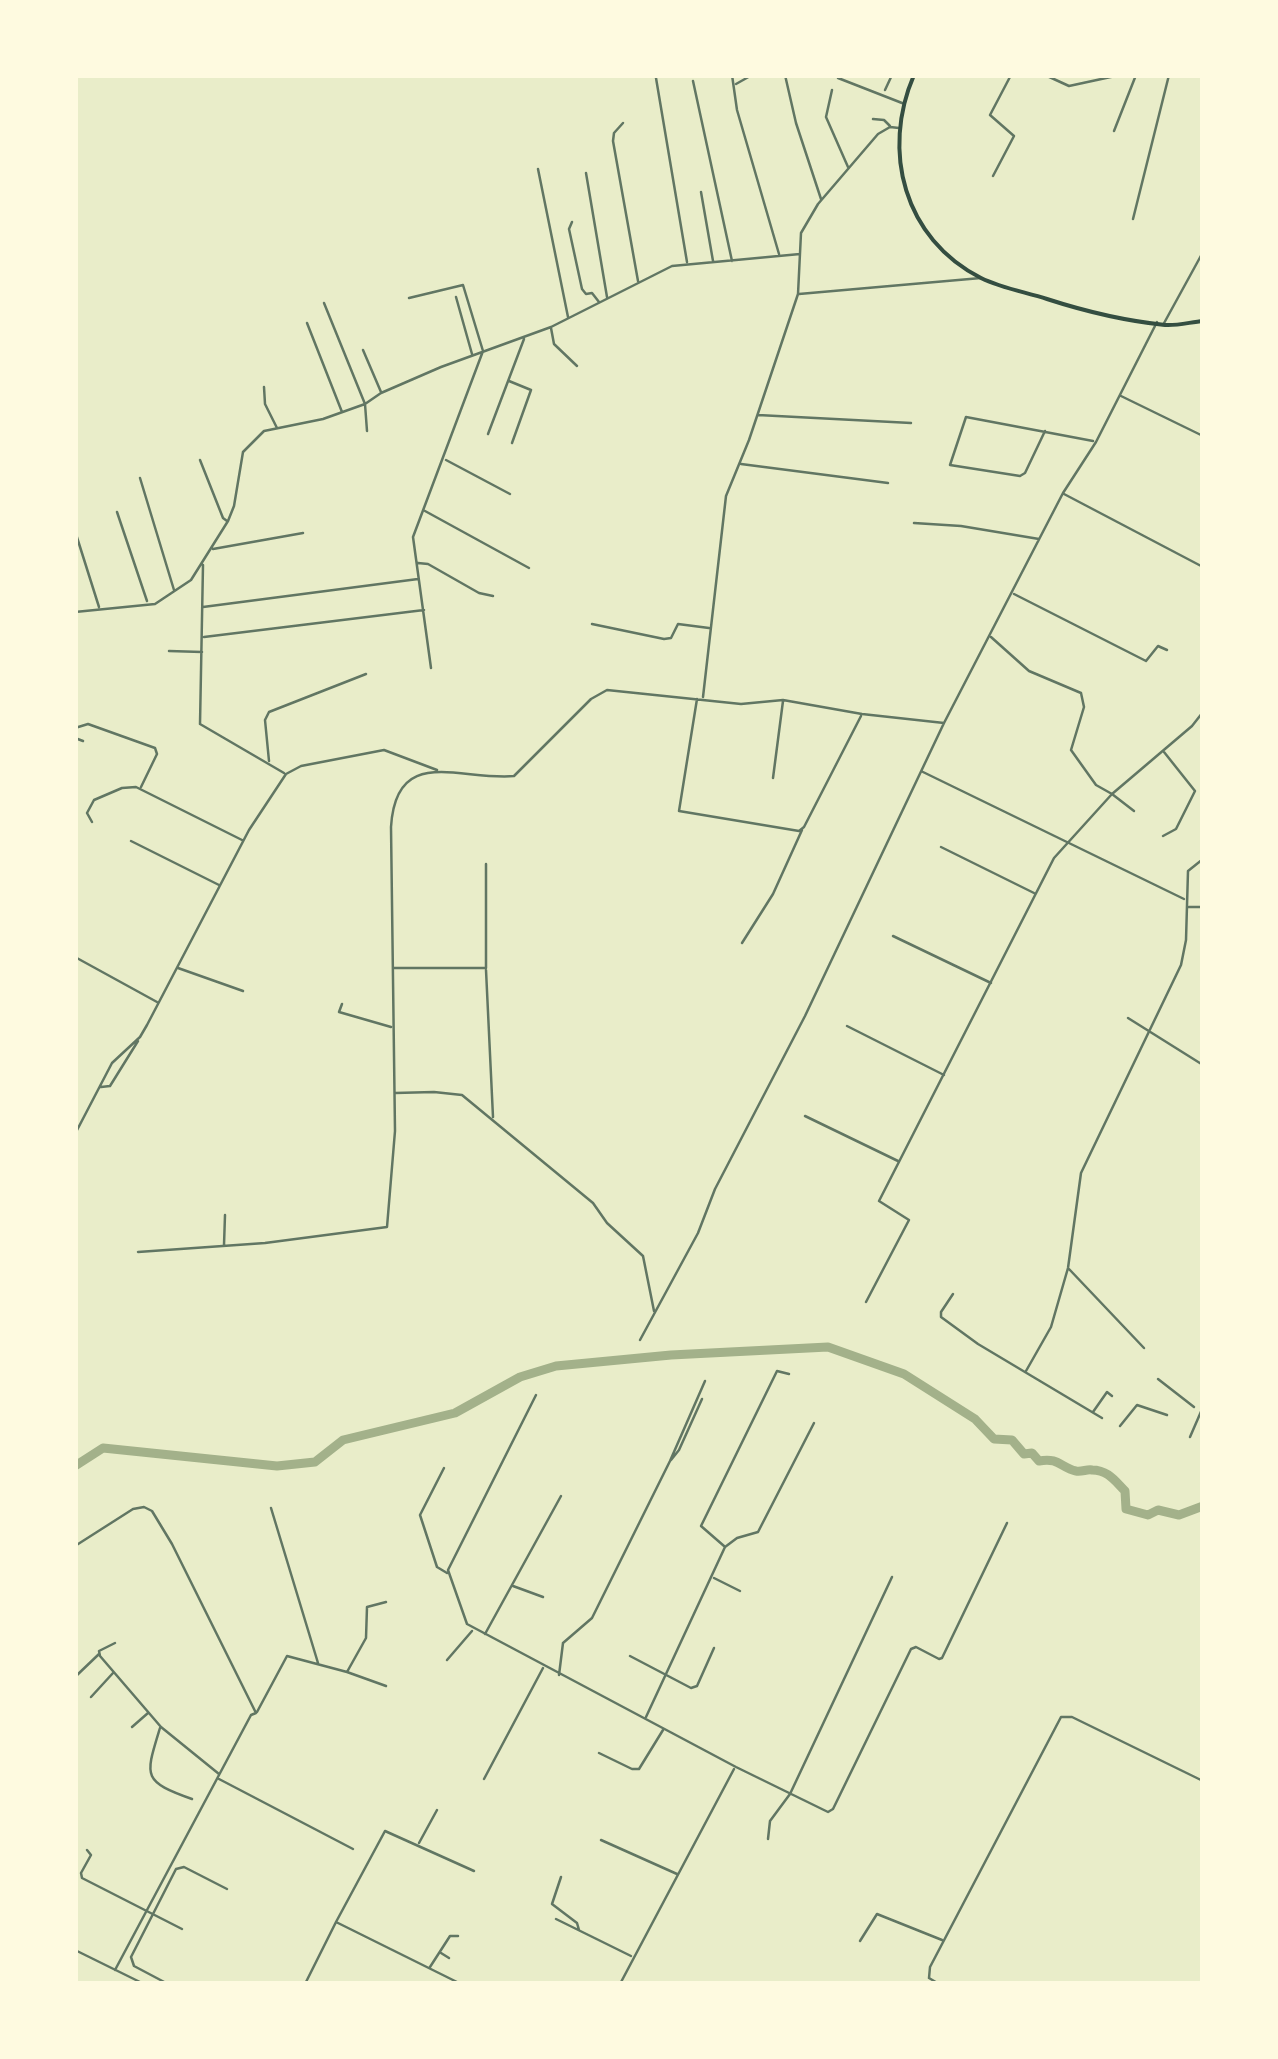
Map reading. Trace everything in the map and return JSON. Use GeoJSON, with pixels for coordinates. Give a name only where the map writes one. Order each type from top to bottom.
{"type":"FeatureCollection","features":[{"type":"Feature","properties":{"kind":"main road"},"geometry":{"type":"LineString","coordinates":[[914,75],[900,128],[900,174],[914,211],[941,248],[982,278],[1090,311],[1160,324],[1203,320]]}},
{"type":"Feature","properties":{"kind":"street"},"geometry":{"type":"LineString","coordinates":[[732,75],[737,110],[779,256]]}},
{"type":"Feature","properties":{"kind":"street"},"geometry":{"type":"LineString","coordinates":[[735,85],[752,75]]}},
{"type":"Feature","properties":{"kind":"street"},"geometry":{"type":"LineString","coordinates":[[785,75],[821,201]]}},
{"type":"Feature","properties":{"kind":"street"},"geometry":{"type":"LineString","coordinates":[[885,90],[892,75]]}},
{"type":"Feature","properties":{"kind":"street"},"geometry":{"type":"LineString","coordinates":[[992,176],[1014,136],[990,115],[1011,75]]}},
{"type":"Feature","properties":{"kind":"street"},"geometry":{"type":"LineString","coordinates":[[1045,75],[1070,86],[1120,75]]}},
{"type":"Feature","properties":{"kind":"street"},"geometry":{"type":"LineString","coordinates":[[1083,75],[1083,84]]}},
{"type":"Feature","properties":{"kind":"street"},"geometry":{"type":"LineString","coordinates":[[1114,131],[1136,75]]}},
{"type":"Feature","properties":{"kind":"street"},"geometry":{"type":"LineString","coordinates":[[1132,219],[1169,75]]}},
{"type":"Feature","properties":{"kind":"street"},"geometry":{"type":"LineString","coordinates":[[656,78],[687,264]]}},
{"type":"Feature","properties":{"kind":"street"},"geometry":{"type":"LineString","coordinates":[[838,78],[904,104]]}},
{"type":"Feature","properties":{"kind":"street"},"geometry":{"type":"LineString","coordinates":[[693,81],[732,262]]}},
{"type":"Feature","properties":{"kind":"street"},"geometry":{"type":"LineString","coordinates":[[832,90],[826,117],[849,169]]}},
{"type":"Feature","properties":{"kind":"street"},"geometry":{"type":"LineString","coordinates":[[873,119],[888,121],[890,127]]}},
{"type":"Feature","properties":{"kind":"street"},"geometry":{"type":"LineString","coordinates":[[623,122],[614,132],[613,141],[638,282]]}},
{"type":"Feature","properties":{"kind":"street"},"geometry":{"type":"LineString","coordinates":[[703,699],[726,496],[798,294],[801,233],[821,201],[878,134],[890,127],[900,128]]}},
{"type":"Feature","properties":{"kind":"street"},"geometry":{"type":"LineString","coordinates":[[538,168],[568,318]]}},
{"type":"Feature","properties":{"kind":"street"},"geometry":{"type":"LineString","coordinates":[[586,173],[607,299]]}},
{"type":"Feature","properties":{"kind":"street"},"geometry":{"type":"LineString","coordinates":[[702,192],[713,263]]}},
{"type":"Feature","properties":{"kind":"street"},"geometry":{"type":"LineString","coordinates":[[572,222],[569,229],[582,290],[586,294],[592,292],[600,303]]}},
{"type":"Feature","properties":{"kind":"street"},"geometry":{"type":"LineString","coordinates":[[640,1340],[944,723],[1063,493],[1203,252]]}},
{"type":"Feature","properties":{"kind":"street"},"geometry":{"type":"LineString","coordinates":[[75,612],[161,601],[192,580],[228,522],[245,449],[264,431],[343,413],[483,350],[551,327],[672,266],[800,254]]}},
{"type":"Feature","properties":{"kind":"street"},"geometry":{"type":"LineString","coordinates":[[798,294],[982,278]]}},
{"type":"Feature","properties":{"kind":"street"},"geometry":{"type":"LineString","coordinates":[[409,298],[462,285],[483,350],[413,537],[431,668]]}},
{"type":"Feature","properties":{"kind":"street"},"geometry":{"type":"LineString","coordinates":[[456,296],[473,356]]}},
{"type":"Feature","properties":{"kind":"street"},"geometry":{"type":"LineString","coordinates":[[324,302],[365,404],[366,431]]}},
{"type":"Feature","properties":{"kind":"street"},"geometry":{"type":"LineString","coordinates":[[306,323],[343,413]]}},
{"type":"Feature","properties":{"kind":"street"},"geometry":{"type":"LineString","coordinates":[[551,327],[554,344],[577,366]]}},
{"type":"Feature","properties":{"kind":"street"},"geometry":{"type":"LineString","coordinates":[[488,434],[524,337]]}},
{"type":"Feature","properties":{"kind":"street"},"geometry":{"type":"LineString","coordinates":[[363,350],[382,393]]}},
{"type":"Feature","properties":{"kind":"street"},"geometry":{"type":"LineString","coordinates":[[508,380],[531,390],[512,443]]}},
{"type":"Feature","properties":{"kind":"street"},"geometry":{"type":"LineString","coordinates":[[264,387],[266,404],[278,430]]}},
{"type":"Feature","properties":{"kind":"street"},"geometry":{"type":"LineString","coordinates":[[1120,396],[1203,436]]}},
{"type":"Feature","properties":{"kind":"street"},"geometry":{"type":"LineString","coordinates":[[756,415],[911,422]]}},
{"type":"Feature","properties":{"kind":"street"},"geometry":{"type":"LineString","coordinates":[[1044,431],[1020,476],[950,464],[966,416],[1044,431],[1096,442]]}},
{"type":"Feature","properties":{"kind":"street"},"geometry":{"type":"LineString","coordinates":[[444,459],[510,494]]}},
{"type":"Feature","properties":{"kind":"street"},"geometry":{"type":"LineString","coordinates":[[200,460],[222,518],[228,522]]}},
{"type":"Feature","properties":{"kind":"street"},"geometry":{"type":"LineString","coordinates":[[738,464],[888,483]]}},
{"type":"Feature","properties":{"kind":"street"},"geometry":{"type":"LineString","coordinates":[[140,478],[174,592]]}},
{"type":"Feature","properties":{"kind":"street"},"geometry":{"type":"LineString","coordinates":[[1063,493],[1203,567]]}},
{"type":"Feature","properties":{"kind":"street"},"geometry":{"type":"LineString","coordinates":[[423,510],[529,568]]}},
{"type":"Feature","properties":{"kind":"street"},"geometry":{"type":"LineString","coordinates":[[117,512],[148,603]]}},
{"type":"Feature","properties":{"kind":"street"},"geometry":{"type":"LineString","coordinates":[[914,523],[1040,539]]}},
{"type":"Feature","properties":{"kind":"street"},"geometry":{"type":"LineString","coordinates":[[75,530],[100,608]]}},
{"type":"Feature","properties":{"kind":"street"},"geometry":{"type":"LineString","coordinates":[[211,549],[304,533]]}},
{"type":"Feature","properties":{"kind":"street"},"geometry":{"type":"LineString","coordinates":[[417,563],[424,562],[479,594],[494,596]]}},
{"type":"Feature","properties":{"kind":"street"},"geometry":{"type":"LineString","coordinates":[[203,564],[201,727],[286,774]]}},
{"type":"Feature","properties":{"kind":"street"},"geometry":{"type":"LineString","coordinates":[[202,607],[420,578]]}},
{"type":"Feature","properties":{"kind":"street"},"geometry":{"type":"LineString","coordinates":[[1014,593],[1146,661],[1158,646],[1168,650]]}},
{"type":"Feature","properties":{"kind":"street"},"geometry":{"type":"LineString","coordinates":[[203,637],[425,610]]}},
{"type":"Feature","properties":{"kind":"street"},"geometry":{"type":"LineString","coordinates":[[592,624],[664,639],[671,638],[681,623],[711,628]]}},
{"type":"Feature","properties":{"kind":"street"},"geometry":{"type":"LineString","coordinates":[[991,637],[1029,671],[1081,692],[1084,707],[1071,750],[1096,785],[1134,811]]}},
{"type":"Feature","properties":{"kind":"street"},"geometry":{"type":"LineString","coordinates":[[169,650],[202,652]]}},
{"type":"Feature","properties":{"kind":"street"},"geometry":{"type":"LineString","coordinates":[[270,763],[265,720],[269,712],[366,674]]}},
{"type":"Feature","properties":{"kind":"street"},"geometry":{"type":"LineString","coordinates":[[99,1088],[110,1086],[140,1037],[244,841],[286,774],[301,766],[384,750],[438,770],[509,777],[518,774],[603,691],[741,704],[783,700],[944,723]]}},
{"type":"Feature","properties":{"kind":"street"},"geometry":{"type":"LineString","coordinates":[[697,698],[679,811],[802,830]]}},
{"type":"Feature","properties":{"kind":"street"},"geometry":{"type":"LineString","coordinates":[[773,778],[783,700]]}},
{"type":"Feature","properties":{"kind":"street"},"geometry":{"type":"LineString","coordinates":[[866,1302],[909,1220],[879,1201],[1065,843],[1112,794],[1203,712]]}},
{"type":"Feature","properties":{"kind":"street"},"geometry":{"type":"LineString","coordinates":[[742,943],[773,894],[862,714]]}},
{"type":"Feature","properties":{"kind":"street"},"geometry":{"type":"LineString","coordinates":[[75,728],[88,724],[155,748],[157,754],[140,788]]}},
{"type":"Feature","properties":{"kind":"street"},"geometry":{"type":"LineString","coordinates":[[75,738],[83,741]]}},
{"type":"Feature","properties":{"kind":"street"},"geometry":{"type":"LineString","coordinates":[[1163,751],[1195,791],[1176,829],[1163,836]]}},
{"type":"Feature","properties":{"kind":"street"},"geometry":{"type":"LineString","coordinates":[[138,1252],[176,1252],[370,1232],[386,1227],[395,1131],[392,808],[406,781],[438,770]]}},
{"type":"Feature","properties":{"kind":"street"},"geometry":{"type":"LineString","coordinates":[[922,772],[1186,900]]}},
{"type":"Feature","properties":{"kind":"street"},"geometry":{"type":"LineString","coordinates":[[92,822],[87,813],[94,800],[122,788],[140,788],[244,841]]}},
{"type":"Feature","properties":{"kind":"street"},"geometry":{"type":"LineString","coordinates":[[130,841],[220,886]]}},
{"type":"Feature","properties":{"kind":"street"},"geometry":{"type":"LineString","coordinates":[[942,847],[1036,894]]}},
{"type":"Feature","properties":{"kind":"street"},"geometry":{"type":"LineString","coordinates":[[1026,1371],[1050,1328],[1068,1268],[1081,1172],[1180,964],[1188,871],[1203,859]]}},
{"type":"Feature","properties":{"kind":"street"},"geometry":{"type":"LineString","coordinates":[[486,864],[493,1120]]}},
{"type":"Feature","properties":{"kind":"street"},"geometry":{"type":"LineString","coordinates":[[1188,906],[1203,907]]}},
{"type":"Feature","properties":{"kind":"street"},"geometry":{"type":"LineString","coordinates":[[893,936],[990,983]]}},
{"type":"Feature","properties":{"kind":"street"},"geometry":{"type":"LineString","coordinates":[[75,957],[159,1003]]}},
{"type":"Feature","properties":{"kind":"street"},"geometry":{"type":"LineString","coordinates":[[177,968],[243,991]]}},
{"type":"Feature","properties":{"kind":"street"},"geometry":{"type":"LineString","coordinates":[[392,968],[486,968]]}},
{"type":"Feature","properties":{"kind":"street"},"geometry":{"type":"LineString","coordinates":[[342,1004],[339,1012],[392,1027]]}},
{"type":"Feature","properties":{"kind":"street"},"geometry":{"type":"LineString","coordinates":[[1128,1018],[1203,1065]]}},
{"type":"Feature","properties":{"kind":"street"},"geometry":{"type":"LineString","coordinates":[[847,1026],[944,1074]]}},
{"type":"Feature","properties":{"kind":"street"},"geometry":{"type":"LineString","coordinates":[[75,1134],[116,1057],[140,1037]]}},
{"type":"Feature","properties":{"kind":"street"},"geometry":{"type":"LineString","coordinates":[[394,1093],[452,1092],[493,1120],[593,1203],[607,1223],[643,1256],[654,1315]]}},
{"type":"Feature","properties":{"kind":"street"},"geometry":{"type":"LineString","coordinates":[[805,1116],[898,1162]]}},
{"type":"Feature","properties":{"kind":"street"},"geometry":{"type":"LineString","coordinates":[[224,1246],[225,1215]]}},
{"type":"Feature","properties":{"kind":"street"},"geometry":{"type":"LineString","coordinates":[[1068,1268],[1144,1348]]}},
{"type":"Feature","properties":{"kind":"street"},"geometry":{"type":"LineString","coordinates":[[953,1294],[940,1312],[942,1317],[978,1344],[1102,1418]]}},
{"type":"Feature","properties":{"kind":"street"},"geometry":{"type":"LineString","coordinates":[[725,1547],[701,1526],[777,1370],[789,1374]]}},
{"type":"Feature","properties":{"kind":"street"},"geometry":{"type":"LineString","coordinates":[[1158,1379],[1194,1407]]}},
{"type":"Feature","properties":{"kind":"street"},"geometry":{"type":"LineString","coordinates":[[559,1674],[564,1643],[592,1618],[705,1381]]}},
{"type":"Feature","properties":{"kind":"street"},"geometry":{"type":"LineString","coordinates":[[1092,1413],[1104,1394],[1112,1396]]}},
{"type":"Feature","properties":{"kind":"street"},"geometry":{"type":"LineString","coordinates":[[448,1573],[536,1395]]}},
{"type":"Feature","properties":{"kind":"street"},"geometry":{"type":"LineString","coordinates":[[670,1461],[702,1399]]}},
{"type":"Feature","properties":{"kind":"street"},"geometry":{"type":"LineString","coordinates":[[1120,1426],[1137,1405],[1167,1415]]}},
{"type":"Feature","properties":{"kind":"street"},"geometry":{"type":"LineString","coordinates":[[1190,1437],[1203,1407]]}},
{"type":"Feature","properties":{"kind":"street"},"geometry":{"type":"LineString","coordinates":[[645,1718],[725,1547],[736,1538],[758,1532],[814,1423]]}},
{"type":"Feature","properties":{"kind":"street"},"geometry":{"type":"LineString","coordinates":[[444,1468],[420,1515],[437,1567],[448,1573],[467,1624],[473,1630],[736,1767],[831,1811],[911,1648],[942,1658],[1007,1523]]}},
{"type":"Feature","properties":{"kind":"street"},"geometry":{"type":"LineString","coordinates":[[484,1636],[561,1496]]}},
{"type":"Feature","properties":{"kind":"street"},"geometry":{"type":"LineString","coordinates":[[75,1546],[140,1507],[155,1514],[256,1713]]}},
{"type":"Feature","properties":{"kind":"street"},"geometry":{"type":"LineString","coordinates":[[271,1508],[318,1665]]}},
{"type":"Feature","properties":{"kind":"street"},"geometry":{"type":"LineString","coordinates":[[768,1839],[770,1821],[790,1794],[892,1577]]}},
{"type":"Feature","properties":{"kind":"street"},"geometry":{"type":"LineString","coordinates":[[713,1578],[740,1590]]}},
{"type":"Feature","properties":{"kind":"street"},"geometry":{"type":"LineString","coordinates":[[512,1586],[543,1597]]}},
{"type":"Feature","properties":{"kind":"street"},"geometry":{"type":"LineString","coordinates":[[347,1672],[366,1638],[366,1607],[386,1602]]}},
{"type":"Feature","properties":{"kind":"street"},"geometry":{"type":"LineString","coordinates":[[447,1660],[473,1630]]}},
{"type":"Feature","properties":{"kind":"street"},"geometry":{"type":"LineString","coordinates":[[75,1677],[114,1643]]}},
{"type":"Feature","properties":{"kind":"street"},"geometry":{"type":"LineString","coordinates":[[630,1656],[690,1688],[696,1687],[714,1648]]}},
{"type":"Feature","properties":{"kind":"street"},"geometry":{"type":"LineString","coordinates":[[99,1654],[161,1727],[219,1777],[353,1849]]}},
{"type":"Feature","properties":{"kind":"street"},"geometry":{"type":"LineString","coordinates":[[115,1970],[287,1656],[386,1686]]}},
{"type":"Feature","properties":{"kind":"street"},"geometry":{"type":"LineString","coordinates":[[484,1780],[544,1667]]}},
{"type":"Feature","properties":{"kind":"street"},"geometry":{"type":"LineString","coordinates":[[92,1697],[114,1672]]}},
{"type":"Feature","properties":{"kind":"street"},"geometry":{"type":"LineString","coordinates":[[132,1728],[149,1712]]}},
{"type":"Feature","properties":{"kind":"street"},"geometry":{"type":"LineString","coordinates":[[939,1984],[928,1974],[1062,1717],[1072,1717],[1203,1781]]}},
{"type":"Feature","properties":{"kind":"street"},"geometry":{"type":"LineString","coordinates":[[161,1727],[150,1762],[151,1776],[160,1787],[192,1799]]}},
{"type":"Feature","properties":{"kind":"street"},"geometry":{"type":"LineString","coordinates":[[598,1753],[632,1770],[638,1769],[664,1729]]}},
{"type":"Feature","properties":{"kind":"street"},"geometry":{"type":"LineString","coordinates":[[620,1984],[736,1767]]}},
{"type":"Feature","properties":{"kind":"street"},"geometry":{"type":"LineString","coordinates":[[418,1844],[437,1810]]}},
{"type":"Feature","properties":{"kind":"street"},"geometry":{"type":"LineString","coordinates":[[305,1984],[381,1834],[390,1831],[474,1871]]}},
{"type":"Feature","properties":{"kind":"street"},"geometry":{"type":"LineString","coordinates":[[601,1840],[677,1874]]}},
{"type":"Feature","properties":{"kind":"street"},"geometry":{"type":"LineString","coordinates":[[87,1850],[91,1855],[82,1878],[182,1929]]}},
{"type":"Feature","properties":{"kind":"street"},"geometry":{"type":"LineString","coordinates":[[168,1984],[134,1966],[132,1960],[178,1867],[227,1889]]}},
{"type":"Feature","properties":{"kind":"street"},"geometry":{"type":"LineString","coordinates":[[561,1877],[552,1904],[577,1923],[579,1930]]}},
{"type":"Feature","properties":{"kind":"street"},"geometry":{"type":"LineString","coordinates":[[860,1941],[876,1914],[944,1940]]}},
{"type":"Feature","properties":{"kind":"street"},"geometry":{"type":"LineString","coordinates":[[556,1919],[633,1958]]}},
{"type":"Feature","properties":{"kind":"street"},"geometry":{"type":"LineString","coordinates":[[336,1922],[462,1984]]}},
{"type":"Feature","properties":{"kind":"street"},"geometry":{"type":"LineString","coordinates":[[430,1968],[451,1935],[458,1936]]}},
{"type":"Feature","properties":{"kind":"street"},"geometry":{"type":"LineString","coordinates":[[75,1950],[144,1984]]}},
{"type":"Feature","properties":{"kind":"street"},"geometry":{"type":"LineString","coordinates":[[440,1952],[449,1958]]}},
{"type":"Feature","properties":{"kind":"waterway"},"geometry":{"type":"LineString","coordinates":[[75,1466],[103,1448],[277,1466],[315,1462],[343,1440],[455,1413],[520,1377],[556,1366],[828,1347],[904,1374],[975,1419],[994,1439],[1012,1440],[1024,1454],[1032,1453],[1039,1461],[1107,1474],[1125,1491],[1126,1509],[1148,1515],[1158,1510],[1179,1515],[1203,1506]]}}]}
